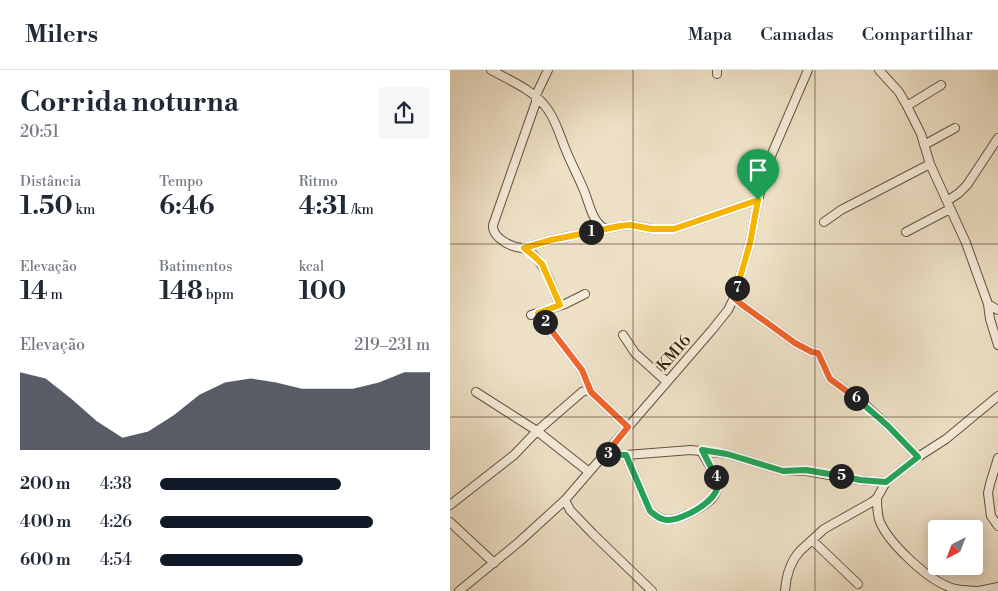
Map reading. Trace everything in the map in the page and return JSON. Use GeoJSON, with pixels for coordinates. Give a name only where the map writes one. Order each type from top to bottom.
{"type":"FeatureCollection","features":[{"type":"Feature","properties":{"kind":"street"},"geometry":{"type":"LineString","coordinates":[[491,70],[536,95],[545,105],[555,122],[593,215],[599,225],[605,229]]}},
{"type":"Feature","properties":{"kind":"street"},"geometry":{"type":"LineString","coordinates":[[548,70],[536,95],[536,102],[492,225],[492,229],[498,237],[513,246],[524,248],[551,240],[630,225],[652,229],[674,229],[758,200]]}},
{"type":"Feature","properties":{"kind":"street","name":"KM16"},"geometry":{"type":"LineString","coordinates":[[459,591],[494,563],[565,500],[728,310],[734,298],[750,243],[758,200],[768,162],[808,70]]}},
{"type":"Feature","properties":{"kind":"street"},"geometry":{"type":"LineString","coordinates":[[880,70],[899,92],[920,134],[930,164],[968,249],[988,304],[990,319],[998,345]]}},
{"type":"Feature","properties":{"kind":"street"},"geometry":{"type":"LineString","coordinates":[[907,106],[941,85]]}},
{"type":"Feature","properties":{"kind":"street"},"geometry":{"type":"LineString","coordinates":[[924,145],[955,128]]}},
{"type":"Feature","properties":{"kind":"street"},"geometry":{"type":"LineString","coordinates":[[947,201],[967,185],[998,138]]}},
{"type":"Feature","properties":{"kind":"street"},"geometry":{"type":"LineString","coordinates":[[824,222],[841,210],[930,164]]}},
{"type":"Feature","properties":{"kind":"street"},"geometry":{"type":"LineString","coordinates":[[906,232],[950,209]]}},
{"type":"Feature","properties":{"kind":"street"},"geometry":{"type":"LineString","coordinates":[[524,248],[542,264],[560,305]]}},
{"type":"Feature","properties":{"kind":"street"},"geometry":{"type":"LineString","coordinates":[[585,294],[571,302],[534,314],[582,370],[591,392],[628,427]]}},
{"type":"Feature","properties":{"kind":"street"},"geometry":{"type":"LineString","coordinates":[[734,298],[795,343],[818,353],[830,379],[862,402],[918,457]]}},
{"type":"Feature","properties":{"kind":"street"},"geometry":{"type":"LineString","coordinates":[[988,304],[998,310]]}},
{"type":"Feature","properties":{"kind":"street"},"geometry":{"type":"LineString","coordinates":[[990,319],[998,314]]}},
{"type":"Feature","properties":{"kind":"street"},"geometry":{"type":"LineString","coordinates":[[622,335],[641,360],[667,382]]}},
{"type":"Feature","properties":{"kind":"street"},"geometry":{"type":"LineString","coordinates":[[450,505],[514,455],[582,392],[587,390],[591,392]]}},
{"type":"Feature","properties":{"kind":"street"},"geometry":{"type":"LineString","coordinates":[[476,392],[538,431],[589,472]]}},
{"type":"Feature","properties":{"kind":"street"},"geometry":{"type":"LineString","coordinates":[[998,396],[946,438],[886,482],[877,498],[878,516],[881,523],[893,541],[921,570],[953,589],[978,591],[998,589]]}},
{"type":"Feature","properties":{"kind":"street"},"geometry":{"type":"LineString","coordinates":[[606,454],[626,455],[702,450],[727,454],[783,471],[806,470],[873,482],[886,482]]}},
{"type":"Feature","properties":{"kind":"street"},"geometry":{"type":"LineString","coordinates":[[626,455],[650,511],[657,517],[667,520],[680,517],[707,503],[714,495],[718,480],[702,450]]}},
{"type":"Feature","properties":{"kind":"street"},"geometry":{"type":"LineString","coordinates":[[998,458],[988,493],[990,516],[998,526]]}},
{"type":"Feature","properties":{"kind":"street"},"geometry":{"type":"LineString","coordinates":[[873,482],[881,490]]}},
{"type":"Feature","properties":{"kind":"street"},"geometry":{"type":"LineString","coordinates":[[786,591],[792,562],[800,551],[824,528],[852,514],[877,498]]}},
{"type":"Feature","properties":{"kind":"street"},"geometry":{"type":"LineString","coordinates":[[565,500],[570,510],[583,525],[652,591]]}},
{"type":"Feature","properties":{"kind":"street"},"geometry":{"type":"LineString","coordinates":[[450,522],[494,563]]}},
{"type":"Feature","properties":{"kind":"street"},"geometry":{"type":"LineString","coordinates":[[812,540],[858,584]]}},
{"type":"Feature","properties":{"kind":"route"},"geometry":{"type":"LineString","coordinates":[[758,200],[750,243],[734,298],[795,343],[818,353],[830,379],[862,402],[918,457],[886,482],[873,482],[806,470],[783,471],[739,457],[702,450],[718,480],[714,495],[707,503],[680,517],[667,520],[657,517],[650,511],[626,455],[606,454],[628,427],[591,392],[582,370],[538,313],[560,305],[542,264],[524,248],[551,240],[620,226],[630,225],[663,230],[674,229],[758,200]]}}]}
